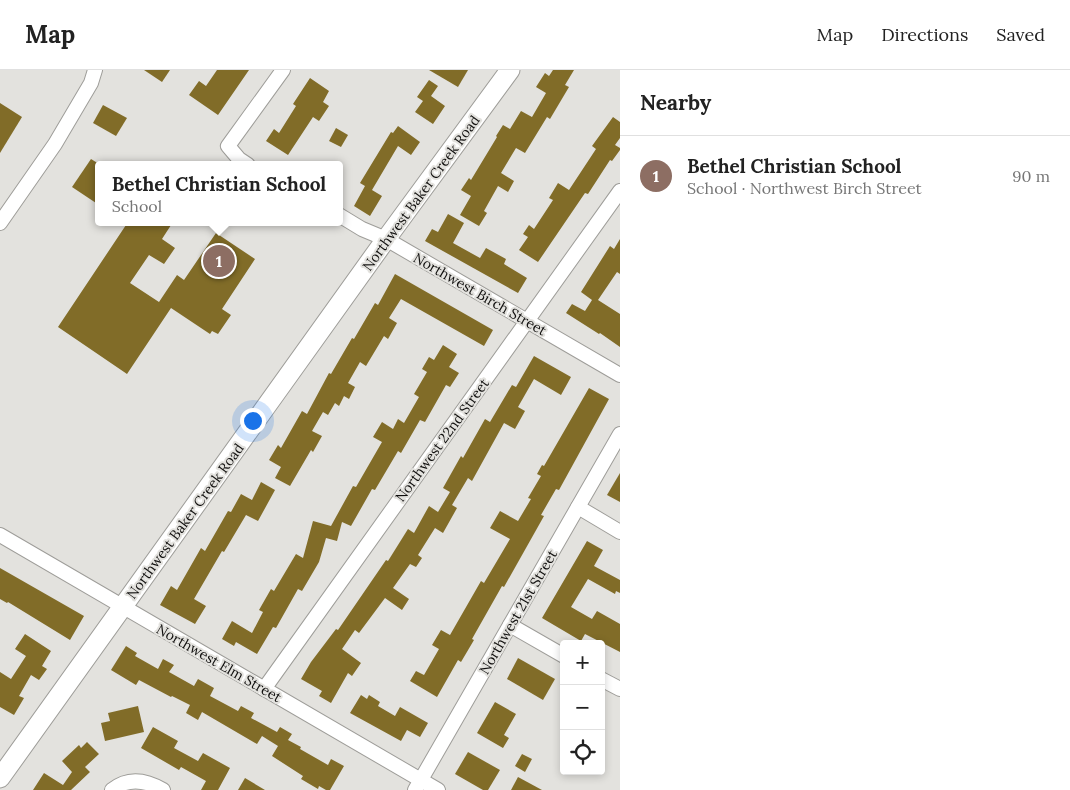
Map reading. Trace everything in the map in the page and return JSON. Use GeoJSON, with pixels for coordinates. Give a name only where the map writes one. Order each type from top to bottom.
{"type":"FeatureCollection","features":[{"type":"Feature","properties":{"kind":"main road","name":"Northwest Baker Creek Road"},"geometry":{"type":"LineString","coordinates":[[0,778],[386,239],[510,70]]}},
{"type":"Feature","properties":{"kind":"street"},"geometry":{"type":"LineString","coordinates":[[0,223],[55,144],[91,83],[95,70]]}},
{"type":"Feature","properties":{"kind":"street"},"geometry":{"type":"LineString","coordinates":[[242,161],[228,146],[282,70]]}},
{"type":"Feature","properties":{"kind":"street","name":"Northwest 22nd Street"},"geometry":{"type":"LineString","coordinates":[[264,689],[620,191]]}},
{"type":"Feature","properties":{"kind":"street","name":"Northwest Birch Street"},"geometry":{"type":"LineString","coordinates":[[343,217],[362,229],[386,239],[620,375]]}},
{"type":"Feature","properties":{"kind":"street","name":"Northwest 21st Street"},"geometry":{"type":"LineString","coordinates":[[418,785],[620,434]]}},
{"type":"Feature","properties":{"kind":"street"},"geometry":{"type":"LineString","coordinates":[[578,507],[620,532]]}},
{"type":"Feature","properties":{"kind":"street","name":"Northwest Elm Street"},"geometry":{"type":"LineString","coordinates":[[0,535],[264,689],[418,785],[438,790]]}},
{"type":"Feature","properties":{"kind":"street"},"geometry":{"type":"LineString","coordinates":[[510,625],[560,654]]}},
{"type":"Feature","properties":{"kind":"street"},"geometry":{"type":"LineString","coordinates":[[605,681],[620,689]]}},
{"type":"Feature","properties":{"kind":"street"},"geometry":{"type":"LineString","coordinates":[[112,790],[127,782],[138,780],[150,783],[163,790]]}},
{"type":"Feature","properties":{"kind":"building"},"geometry":{"type":"Polygon","coordinates":[[[144,70],[170,70],[162,82],[144,70]]]}},
{"type":"Feature","properties":{"kind":"building"},"geometry":{"type":"Polygon","coordinates":[[[217,70],[249,70],[218,115],[189,95],[199,81],[206,86],[217,70]]]}},
{"type":"Feature","properties":{"kind":"building"},"geometry":{"type":"Polygon","coordinates":[[[429,70],[468,70],[458,87],[429,70]]]}},
{"type":"Feature","properties":{"kind":"building"},"geometry":{"type":"Polygon","coordinates":[[[553,70],[574,70],[565,85],[569,87],[550,119],[547,117],[525,153],[516,148],[501,173],[514,181],[508,192],[498,186],[484,211],[487,213],[479,226],[460,215],[471,196],[461,190],[469,178],[471,180],[503,125],[510,129],[521,111],[532,117],[546,93],[536,87],[545,73],[549,76],[553,70]]]}},
{"type":"Feature","properties":{"kind":"building"},"geometry":{"type":"Polygon","coordinates":[[[310,78],[329,91],[323,102],[329,106],[319,121],[313,117],[288,155],[266,141],[274,129],[279,133],[296,106],[293,104],[310,78]]]}},
{"type":"Feature","properties":{"kind":"building"},"geometry":{"type":"Polygon","coordinates":[[[429,80],[438,86],[431,96],[445,106],[433,124],[415,112],[423,101],[417,97],[429,80]]]}},
{"type":"Feature","properties":{"kind":"building"},"geometry":{"type":"Polygon","coordinates":[[[0,103],[22,117],[0,153],[0,103]]]}},
{"type":"Feature","properties":{"kind":"building"},"geometry":{"type":"Polygon","coordinates":[[[103,105],[127,118],[116,136],[93,123],[103,105]]]}},
{"type":"Feature","properties":{"kind":"building"},"geometry":{"type":"Polygon","coordinates":[[[613,117],[620,122],[620,138],[615,145],[620,150],[612,161],[610,160],[588,194],[585,193],[538,262],[519,250],[528,237],[523,234],[529,225],[534,229],[553,200],[549,198],[558,183],[569,190],[596,149],[592,146],[613,117]]]}},
{"type":"Feature","properties":{"kind":"building"},"geometry":{"type":"Polygon","coordinates":[[[398,126],[420,142],[411,155],[398,146],[372,190],[382,196],[370,216],[354,206],[365,186],[360,183],[391,132],[393,133],[398,126]]]}},
{"type":"Feature","properties":{"kind":"building"},"geometry":{"type":"Polygon","coordinates":[[[336,128],[348,135],[341,147],[329,141],[336,128]]]}},
{"type":"Feature","properties":{"kind":"building"},"geometry":{"type":"Polygon","coordinates":[[[91,159],[95,162],[95,202],[72,187],[91,159]]]}},
{"type":"Feature","properties":{"kind":"building"},"geometry":{"type":"Polygon","coordinates":[[[448,214],[464,223],[453,243],[480,258],[486,248],[506,259],[504,264],[527,278],[518,293],[425,241],[432,229],[438,232],[448,214]]]}},
{"type":"Feature","properties":{"kind":"building"},"geometry":{"type":"Polygon","coordinates":[[[125,226],[170,226],[162,239],[175,248],[164,264],[149,255],[130,283],[159,302],[177,275],[184,280],[216,233],[255,259],[222,309],[231,315],[218,334],[212,331],[210,334],[171,308],[127,374],[58,327],[125,226]]]}},
{"type":"Feature","properties":{"kind":"building"},"geometry":{"type":"Polygon","coordinates":[[[620,239],[620,274],[617,272],[598,300],[620,314],[620,347],[566,313],[572,304],[585,311],[592,300],[581,292],[610,246],[614,249],[620,239]]]}},
{"type":"Feature","properties":{"kind":"building"},"geometry":{"type":"Polygon","coordinates":[[[395,274],[493,330],[484,346],[401,299],[389,318],[397,323],[388,339],[384,336],[366,366],[360,362],[348,383],[355,387],[349,399],[344,396],[339,406],[335,403],[328,415],[323,412],[312,431],[322,436],[313,452],[311,450],[290,486],[275,478],[281,467],[269,460],[278,445],[281,448],[302,411],[307,414],[329,373],[331,374],[352,338],[354,339],[375,303],[378,305],[395,274]]]}},
{"type":"Feature","properties":{"kind":"building"},"geometry":{"type":"Polygon","coordinates":[[[443,345],[457,354],[449,367],[459,373],[450,387],[446,385],[425,422],[420,420],[401,453],[398,451],[375,490],[372,489],[351,526],[342,522],[337,541],[326,538],[319,562],[302,591],[298,589],[276,628],[273,627],[257,654],[236,642],[234,646],[222,639],[232,621],[252,633],[263,612],[259,610],[271,589],[274,591],[296,554],[303,558],[313,521],[331,526],[353,486],[356,487],[382,442],[373,437],[382,422],[393,429],[398,419],[404,423],[419,397],[414,394],[427,372],[422,369],[429,357],[434,360],[443,345]]]}},
{"type":"Feature","properties":{"kind":"building"},"geometry":{"type":"Polygon","coordinates":[[[534,356],[571,377],[561,395],[534,379],[518,407],[525,411],[515,429],[504,423],[472,481],[468,478],[452,505],[457,508],[443,533],[435,528],[418,555],[422,558],[416,567],[410,564],[393,588],[409,599],[402,610],[385,598],[359,633],[355,630],[342,649],[361,663],[352,676],[348,673],[331,703],[319,696],[322,691],[301,679],[311,662],[336,629],[338,630],[386,560],[388,561],[408,529],[414,533],[429,506],[438,512],[450,492],[443,488],[461,456],[463,458],[485,419],[490,422],[512,385],[516,387],[534,356]]]}},
{"type":"Feature","properties":{"kind":"building"},"geometry":{"type":"Polygon","coordinates":[[[589,388],[609,399],[559,490],[556,489],[541,515],[544,516],[472,639],[474,640],[461,662],[458,660],[437,697],[410,681],[416,671],[424,675],[439,649],[432,645],[441,630],[450,635],[481,581],[484,583],[510,539],[490,528],[500,511],[518,521],[531,499],[528,498],[541,476],[537,474],[542,465],[544,466],[589,388]]]}},
{"type":"Feature","properties":{"kind":"building"},"geometry":{"type":"Polygon","coordinates":[[[620,473],[620,502],[607,495],[620,473]]]}},
{"type":"Feature","properties":{"kind":"building"},"geometry":{"type":"Polygon","coordinates":[[[261,482],[275,490],[258,521],[246,515],[224,552],[222,551],[194,599],[206,606],[195,624],[160,605],[171,586],[177,590],[201,548],[205,551],[228,511],[231,512],[241,494],[252,500],[261,482]]]}},
{"type":"Feature","properties":{"kind":"building"},"geometry":{"type":"Polygon","coordinates":[[[587,541],[603,550],[594,566],[620,580],[620,593],[616,591],[615,594],[588,579],[571,607],[592,619],[597,611],[620,624],[620,652],[605,644],[605,640],[597,640],[585,634],[582,640],[579,640],[542,618],[587,541]]]}},
{"type":"Feature","properties":{"kind":"building"},"geometry":{"type":"Polygon","coordinates":[[[0,568],[84,616],[70,640],[0,599],[0,568]]]}},
{"type":"Feature","properties":{"kind":"building"},"geometry":{"type":"Polygon","coordinates":[[[25,634],[51,651],[42,666],[47,669],[39,680],[31,675],[19,696],[24,698],[14,715],[0,707],[0,672],[11,679],[26,656],[15,649],[25,634]]]}},
{"type":"Feature","properties":{"kind":"building"},"geometry":{"type":"Polygon","coordinates":[[[126,646],[137,653],[135,656],[158,669],[163,659],[174,665],[169,672],[194,686],[198,679],[214,688],[210,696],[238,711],[241,706],[254,713],[251,718],[277,732],[280,727],[292,734],[288,740],[328,765],[331,759],[344,766],[330,790],[319,786],[318,789],[301,779],[303,776],[272,756],[278,746],[262,736],[257,744],[202,712],[198,720],[186,713],[190,705],[139,680],[136,685],[111,670],[126,646]]]}},
{"type":"Feature","properties":{"kind":"building"},"geometry":{"type":"Polygon","coordinates":[[[518,658],[555,679],[543,700],[507,679],[518,658]]]}},
{"type":"Feature","properties":{"kind":"building"},"geometry":{"type":"Polygon","coordinates":[[[361,695],[367,699],[369,695],[380,702],[378,706],[395,716],[400,707],[428,723],[420,737],[407,730],[401,741],[350,713],[361,695]]]}},
{"type":"Feature","properties":{"kind":"building"},"geometry":{"type":"Polygon","coordinates":[[[495,702],[516,714],[504,735],[509,738],[503,748],[477,733],[495,702]]]}},
{"type":"Feature","properties":{"kind":"building"},"geometry":{"type":"Polygon","coordinates":[[[138,706],[144,732],[105,741],[101,723],[110,721],[108,713],[138,706]]]}},
{"type":"Feature","properties":{"kind":"building"},"geometry":{"type":"Polygon","coordinates":[[[153,727],[178,741],[174,748],[198,761],[203,753],[230,768],[218,790],[201,790],[206,781],[181,767],[179,770],[141,748],[153,727]]]}},
{"type":"Feature","properties":{"kind":"building"},"geometry":{"type":"Polygon","coordinates":[[[87,742],[99,754],[85,767],[90,772],[71,790],[33,790],[44,773],[63,785],[72,772],[62,761],[79,745],[81,748],[87,742]]]}},
{"type":"Feature","properties":{"kind":"building"},"geometry":{"type":"Polygon","coordinates":[[[468,752],[500,770],[488,790],[483,790],[455,774],[468,752]]]}},
{"type":"Feature","properties":{"kind":"building"},"geometry":{"type":"Polygon","coordinates":[[[522,754],[532,759],[525,772],[515,766],[522,754]]]}},
{"type":"Feature","properties":{"kind":"building"},"geometry":{"type":"Polygon","coordinates":[[[518,777],[542,790],[511,790],[518,777]]]}},
{"type":"Feature","properties":{"kind":"building"},"geometry":{"type":"Polygon","coordinates":[[[245,778],[265,790],[238,790],[245,778]]]}},
{"type":"Feature","properties":{"kind":"place","name":"Bethel Christian School"},"geometry":{"type":"Point","coordinates":[219,261]}}]}
